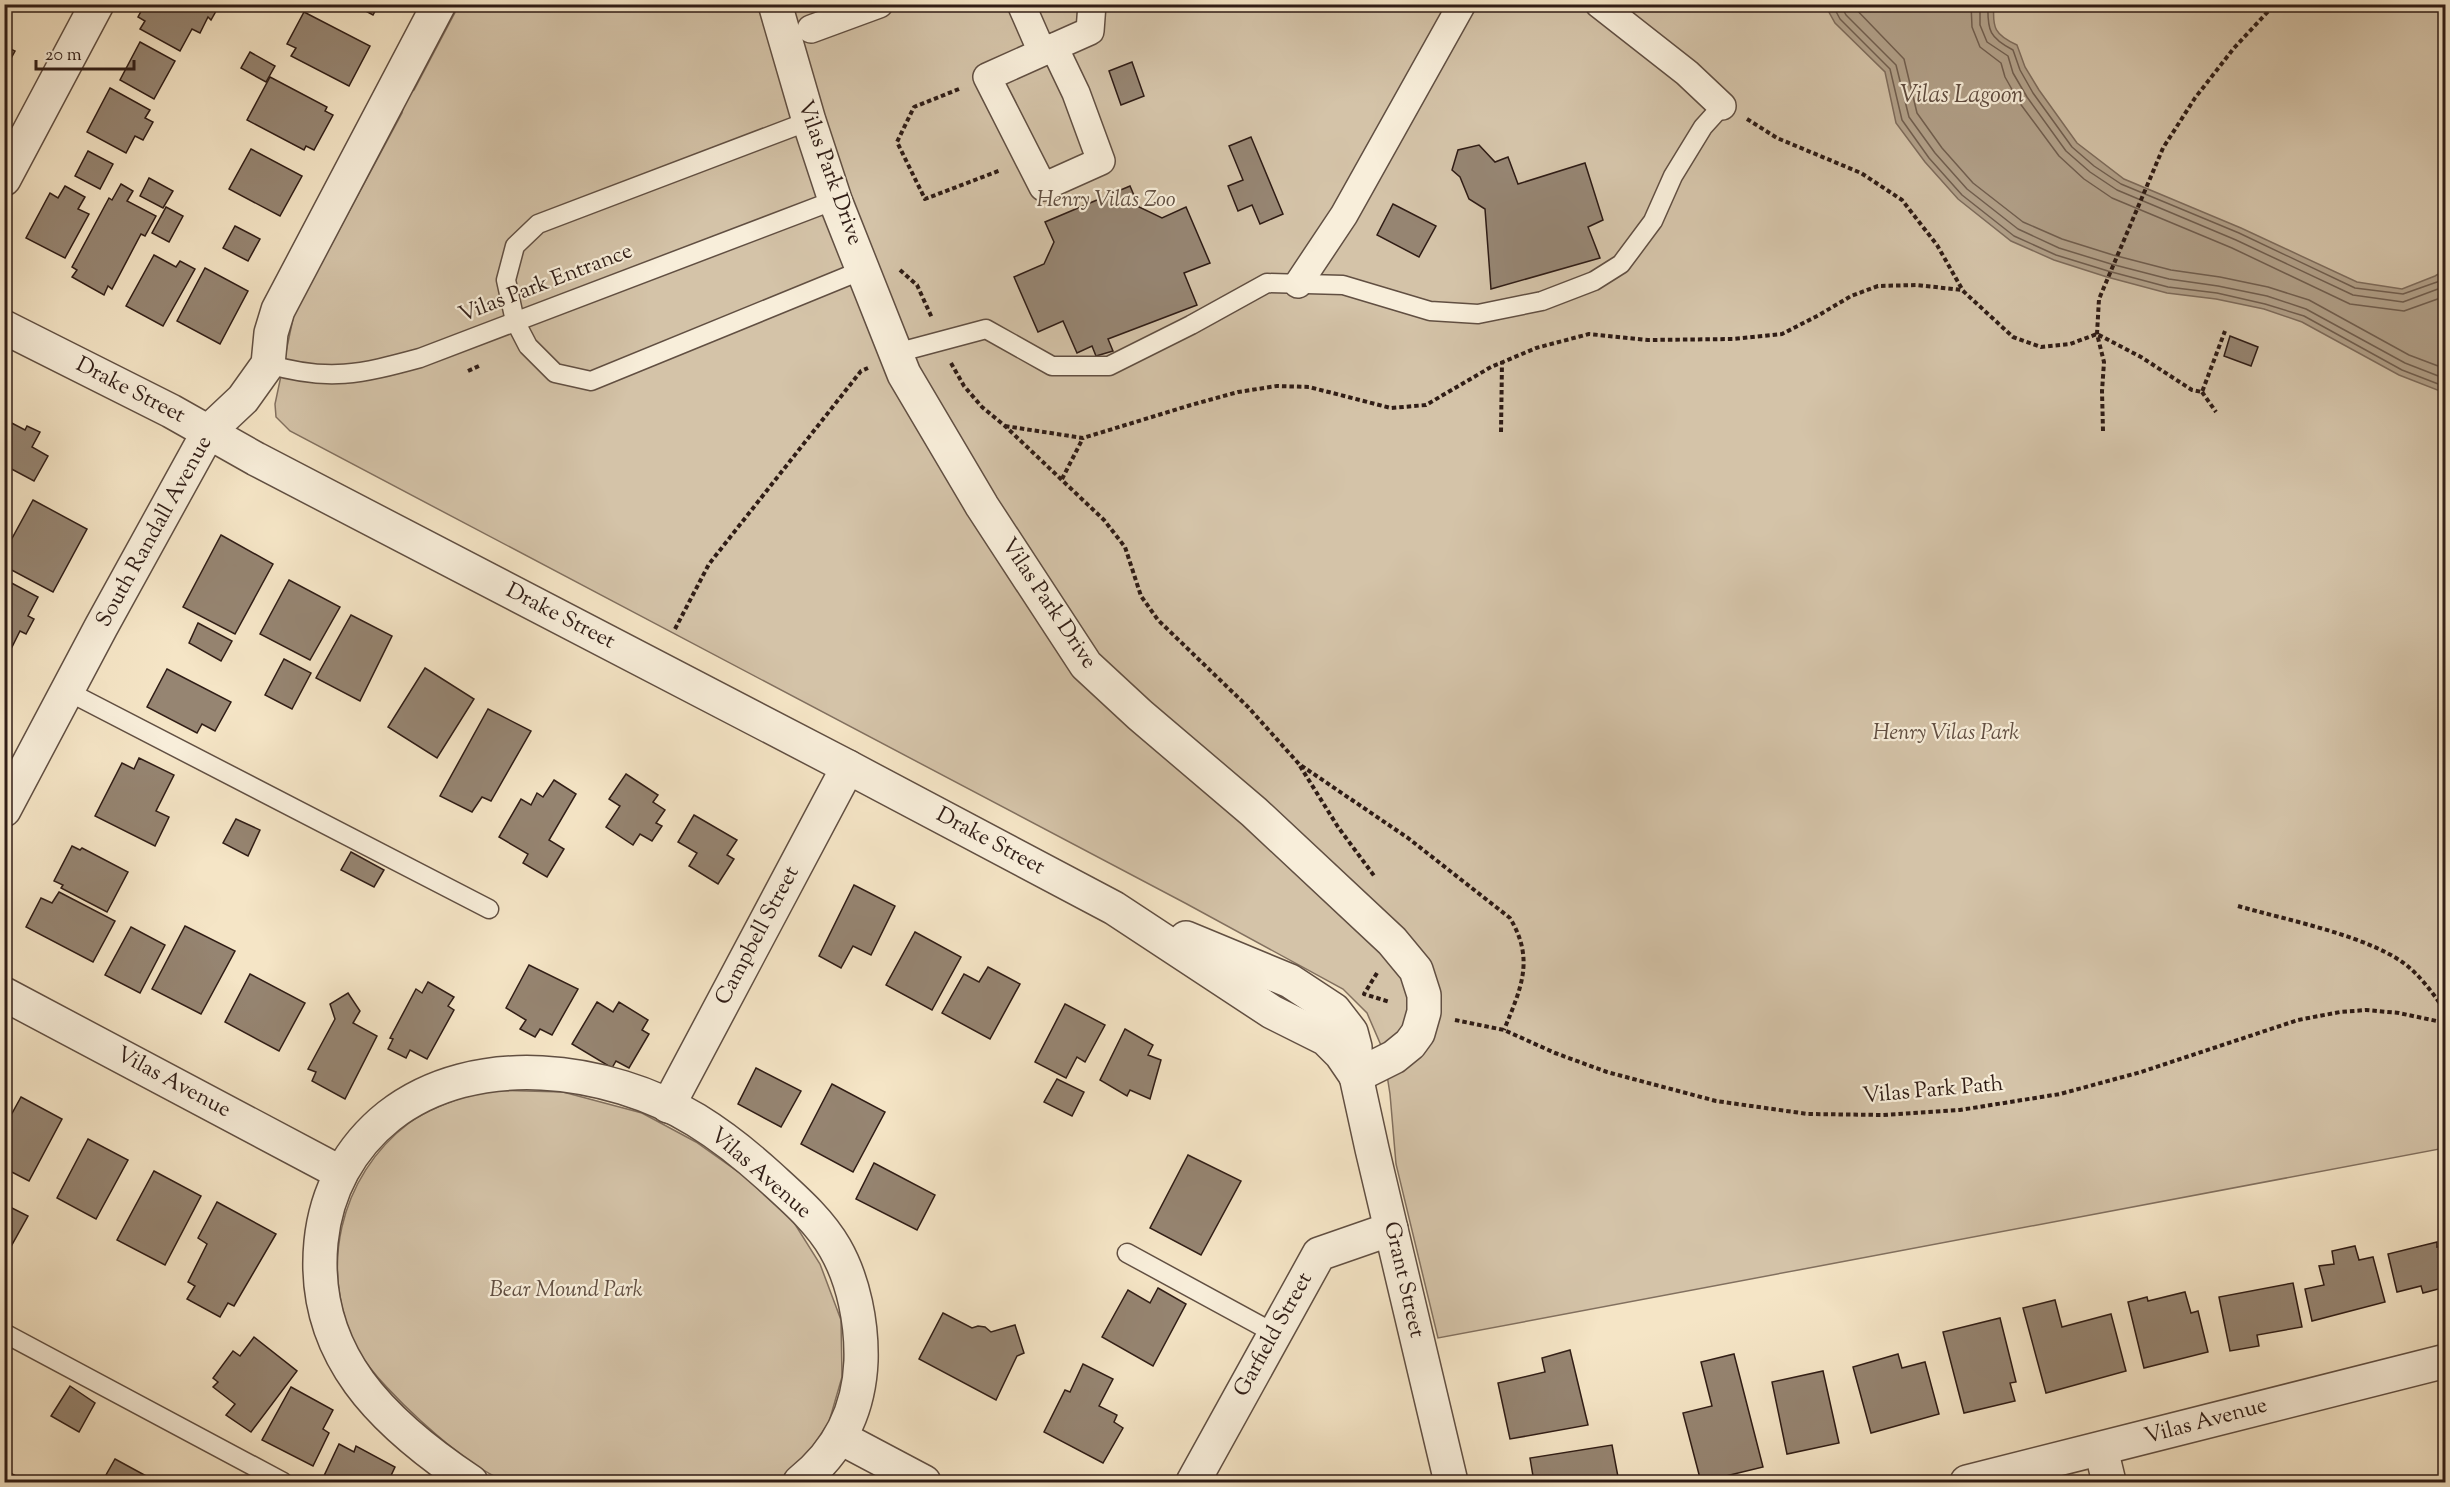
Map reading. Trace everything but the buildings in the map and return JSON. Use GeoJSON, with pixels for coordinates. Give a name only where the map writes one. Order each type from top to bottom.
{"type":"FeatureCollection","features":[{"type":"Feature","properties":{"kind":"street"},"geometry":{"type":"LineString","coordinates":[[4,179],[97,4]]}},
{"type":"Feature","properties":{"kind":"street"},"geometry":{"type":"LineString","coordinates":[[268,364],[271,333],[278,310],[439,4]]}},
{"type":"Feature","properties":{"kind":"street","name":"Vilas Park Drive"},"geometry":{"type":"LineString","coordinates":[[775,4],[808,121],[835,200],[865,269],[904,374],[982,506],[1086,665],[1140,715],[1254,812],[1392,941],[1416,970],[1424,995],[1424,1012],[1418,1033],[1410,1044],[1394,1058],[1356,1076]]}},
{"type":"Feature","properties":{"kind":"street"},"geometry":{"type":"LineString","coordinates":[[812,29],[879,4]]}},
{"type":"Feature","properties":{"kind":"street"},"geometry":{"type":"LineString","coordinates":[[1021,4],[1048,50],[1076,93],[1101,161],[1043,187],[987,77],[1048,50],[1090,31],[1092,4]]}},
{"type":"Feature","properties":{"kind":"street"},"geometry":{"type":"LineString","coordinates":[[1298,284],[1344,215],[1462,4]]}},
{"type":"Feature","properties":{"kind":"street"},"geometry":{"type":"LineString","coordinates":[[1599,4],[1687,73],[1722,106]]}},
{"type":"Feature","properties":{"kind":"street","name":"Drake Street"},"geometry":{"type":"LineString","coordinates":[[4,327],[209,431],[255,459],[1114,908],[1272,1012],[1326,1040],[1341,1054],[1356,1076]]}},
{"type":"Feature","properties":{"kind":"street","name":"South Randall Avenue"},"geometry":{"type":"LineString","coordinates":[[4,810],[209,431],[243,399],[268,364]]}},
{"type":"Feature","properties":{"kind":"street","name":"Campbell Street"},"geometry":{"type":"LineString","coordinates":[[668,1106],[848,767]]}},
{"type":"Feature","properties":{"kind":"street","name":"Vilas Avenue"},"geometry":{"type":"LineString","coordinates":[[4,994],[341,1173]]}},
{"type":"Feature","properties":{"kind":"street","name":"Vilas Avenue"},"geometry":{"type":"LineString","coordinates":[[471,1482],[415,1440],[368,1395],[347,1367],[322,1300],[319,1274],[326,1209],[341,1173],[356,1147],[406,1103],[450,1083],[493,1073],[565,1075],[606,1083],[668,1106],[697,1120],[751,1160],[816,1221],[836,1250],[852,1293],[862,1343],[860,1378],[854,1410],[841,1438],[826,1458],[800,1482]]}},
{"type":"Feature","properties":{"kind":"street","name":"Grant Street"},"geometry":{"type":"LineString","coordinates":[[1356,1076],[1452,1482]]}},
{"type":"Feature","properties":{"kind":"street","name":"Garfield Street"},"geometry":{"type":"LineString","coordinates":[[1193,1482],[1319,1254],[1391,1229]]}},
{"type":"Feature","properties":{"kind":"street","name":"Vilas Avenue"},"geometry":{"type":"LineString","coordinates":[[1967,1482],[2445,1361]]}},
{"type":"Feature","properties":{"kind":"street"},"geometry":{"type":"LineString","coordinates":[[841,1438],[924,1482]]}},
{"type":"Feature","properties":{"kind":"street"},"geometry":{"type":"LineString","coordinates":[[2102,1449],[2109,1482]]}},
{"type":"Feature","properties":{"kind":"lane"},"geometry":{"type":"LineString","coordinates":[[896,353],[986,329],[1052,366],[1109,366],[1191,325],[1267,283],[1343,285],[1430,311],[1478,314],[1542,302],[1594,281],[1621,264],[1653,221],[1673,176],[1703,127],[1722,106]]}},
{"type":"Feature","properties":{"kind":"lane"},"geometry":{"type":"LineString","coordinates":[[808,121],[538,224],[515,246],[506,280],[514,321],[528,346],[555,373],[591,381],[865,269]]}},
{"type":"Feature","properties":{"kind":"lane","name":"Vilas Park Entrance"},"geometry":{"type":"LineString","coordinates":[[268,364],[296,372],[323,376],[372,372],[420,358],[835,200]]}},
{"type":"Feature","properties":{"kind":"lane"},"geometry":{"type":"LineString","coordinates":[[67,692],[489,909]]}},
{"type":"Feature","properties":{"kind":"lane"},"geometry":{"type":"LineString","coordinates":[[1127,1253],[1274,1333]]}},
{"type":"Feature","properties":{"kind":"lane"},"geometry":{"type":"LineString","coordinates":[[4,1333],[283,1482]]}},
{"type":"Feature","properties":{"kind":"path"},"geometry":{"type":"LineString","coordinates":[[2103,431],[2104,362],[2097,334],[2099,299],[2163,148],[2194,98],[2234,48],[2275,4]]}},
{"type":"Feature","properties":{"kind":"path"},"geometry":{"type":"LineString","coordinates":[[987,77],[914,107],[897,142],[925,199],[1028,160]]}},
{"type":"Feature","properties":{"kind":"path"},"geometry":{"type":"LineString","coordinates":[[1722,106],[1777,138],[1861,173],[1902,200],[1937,245],[1962,290],[2013,337],[2041,347],[2070,344],[2097,334],[2141,357],[2192,390],[2202,392],[2216,412]]}},
{"type":"Feature","properties":{"kind":"path"},"geometry":{"type":"LineString","coordinates":[[899,268],[917,285],[948,358],[964,386],[982,407],[1104,520],[1125,547],[1141,596],[1158,620],[1248,707],[1299,764],[1338,827],[1377,879]]}},
{"type":"Feature","properties":{"kind":"path"},"geometry":{"type":"LineString","coordinates":[[1005,426],[1083,438],[1238,392],[1277,386],[1309,387],[1391,408],[1426,405],[1502,362],[1536,348],[1589,334],[1647,339],[1733,339],[1782,334],[1851,296],[1878,285],[1917,285],[1962,290]]}},
{"type":"Feature","properties":{"kind":"path"},"geometry":{"type":"LineString","coordinates":[[2202,392],[2225,331]]}},
{"type":"Feature","properties":{"kind":"path"},"geometry":{"type":"LineString","coordinates":[[675,628],[709,564],[861,371],[896,353]]}},
{"type":"Feature","properties":{"kind":"path"},"geometry":{"type":"LineString","coordinates":[[1501,432],[1502,362]]}},
{"type":"Feature","properties":{"kind":"path"},"geometry":{"type":"LineString","coordinates":[[1062,479],[1083,438]]}},
{"type":"Feature","properties":{"kind":"path"},"geometry":{"type":"LineString","coordinates":[[1299,764],[1408,838],[1510,918],[1520,935],[1524,950],[1523,974],[1518,996],[1504,1030]]}},
{"type":"Feature","properties":{"kind":"path"},"geometry":{"type":"LineString","coordinates":[[2238,906],[2375,946],[2410,968],[2434,994],[2445,1013]]}},
{"type":"Feature","properties":{"kind":"path","name":"Vilas Park Path"},"geometry":{"type":"LineString","coordinates":[[1424,1012],[1504,1030],[1555,1053],[1607,1072],[1716,1101],[1808,1114],[1883,1115],[1960,1110],[2060,1094],[2141,1071],[2298,1020],[2340,1012],[2366,1010],[2399,1013],[2445,1023]]}},
{"type":"Feature","properties":{"kind":"green space","name":"Henry Vilas Park"},"geometry":{"type":"Polygon","coordinates":[[[459,5],[2445,5],[2445,1148],[1438,1338],[1396,1164],[1390,1094],[1383,1050],[1367,1013],[1343,989],[1185,903],[290,431],[276,417],[275,404],[294,314],[402,113],[406,95],[414,90],[459,5]]]}},
{"type":"Feature","properties":{"kind":"green space","name":"Bear Mound Park"},"geometry":{"type":"Polygon","coordinates":[[[484,1090],[563,1092],[642,1113],[696,1142],[744,1176],[793,1221],[820,1264],[841,1320],[842,1377],[829,1422],[807,1455],[778,1482],[531,1484],[506,1481],[473,1464],[439,1437],[405,1406],[371,1368],[358,1350],[346,1320],[339,1289],[338,1258],[342,1227],[351,1198],[366,1170],[385,1145],[409,1123],[436,1108],[484,1090]]]}},
{"type":"Feature","properties":{"kind":"water","name":"Vilas Lagoon"},"geometry":{"type":"Polygon","coordinates":[[[1825,5],[1994,5],[1996,30],[2004,38],[2017,45],[2025,67],[2039,90],[2077,143],[2124,179],[2241,228],[2357,282],[2402,289],[2445,270],[2445,393],[2399,375],[2302,322],[2264,309],[2216,299],[2167,293],[2107,277],[2054,260],[2011,241],[1958,199],[1925,162],[1896,123],[1885,72],[1835,23],[1825,5]]]}},
{"type":"Feature","properties":{"kind":"park label","name":"Henry Vilas Zoo"},"geometry":{"type":"Point","coordinates":[1106,201]}}]}
